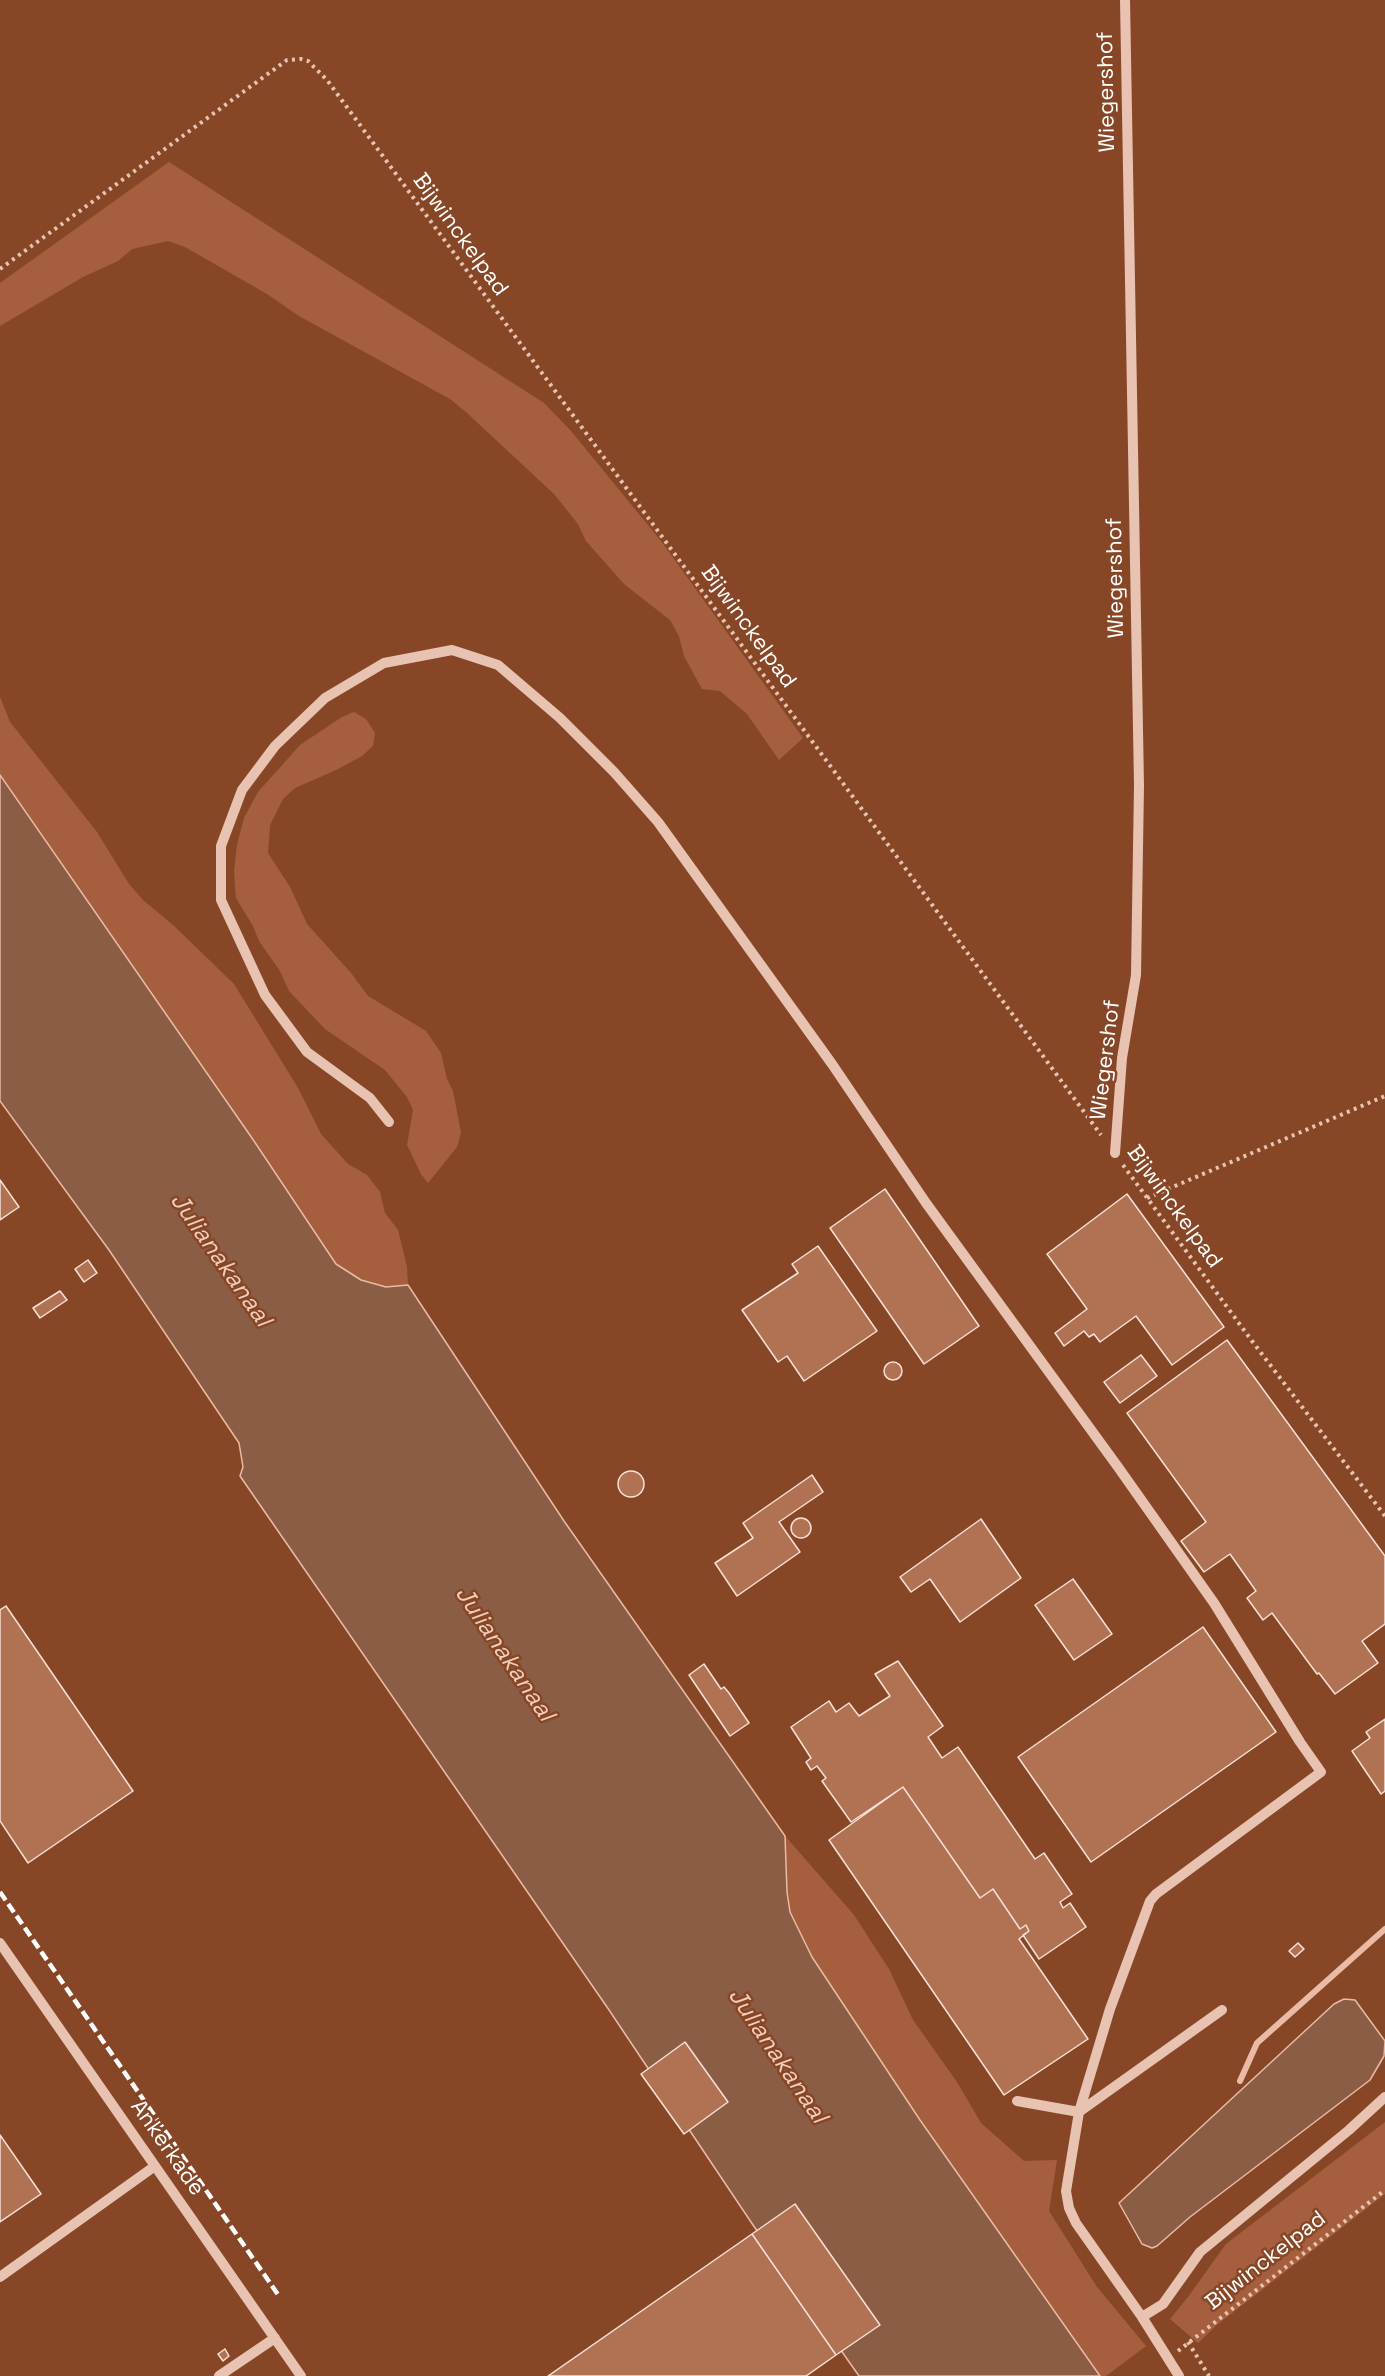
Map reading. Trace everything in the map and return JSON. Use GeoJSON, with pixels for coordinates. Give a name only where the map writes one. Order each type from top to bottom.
{"type":"FeatureCollection","features":[{"type":"Feature","properties":{"kind":"street","name":"Wiegershof"},"geometry":{"type":"LineString","coordinates":[[1115,1154],[1122,1058],[1136,975],[1139,785],[1125,0]]}},
{"type":"Feature","properties":{"kind":"street"},"geometry":{"type":"LineString","coordinates":[[389,1122],[370,1098],[307,1052],[265,995],[221,900],[221,846],[242,790],[275,746],[325,698],[384,663],[452,650],[498,665],[576,733],[658,822],[832,1064],[926,1203],[1105,1448],[1214,1603],[1321,1772],[1156,1894],[1150,1901],[1110,2009],[1079,2112],[1066,2191],[1069,2208],[1179,2376]]}},
{"type":"Feature","properties":{"kind":"street","name":"Ankerkade"},"geometry":{"type":"LineString","coordinates":[[0,1944],[301,2376]]}},
{"type":"Feature","properties":{"kind":"street"},"geometry":{"type":"LineString","coordinates":[[1017,2101],[1079,2112],[1222,2010]]}},
{"type":"Feature","properties":{"kind":"street"},"geometry":{"type":"LineString","coordinates":[[1142,2317],[1163,2304],[1200,2252],[1349,2130],[1385,2097]]}},
{"type":"Feature","properties":{"kind":"street"},"geometry":{"type":"LineString","coordinates":[[0,2277],[155,2166]]}},
{"type":"Feature","properties":{"kind":"street"},"geometry":{"type":"LineString","coordinates":[[219,2376],[275,2338]]}},
{"type":"Feature","properties":{"kind":"path","name":"Bijwinckelpad"},"geometry":{"type":"LineString","coordinates":[[0,269],[287,60],[308,61],[327,80],[1251,1341],[1385,1516]]}},
{"type":"Feature","properties":{"kind":"path"},"geometry":{"type":"LineString","coordinates":[[1147,1198],[1385,1096]]}},
{"type":"Feature","properties":{"kind":"path","name":"Bijwinckelpad"},"geometry":{"type":"LineString","coordinates":[[1168,2358],[1385,2190]]}},
{"type":"Feature","properties":{"kind":"path"},"geometry":{"type":"LineString","coordinates":[[1188,2342],[1209,2376]]}},
{"type":"Feature","properties":{"kind":"shaded area"},"geometry":{"type":"Polygon","coordinates":[[[169,162],[544,403],[571,431],[661,541],[803,738],[779,760],[747,714],[720,691],[702,689],[684,656],[679,636],[670,620],[624,584],[586,541],[578,524],[554,494],[450,399],[299,316],[267,294],[185,247],[168,241],[132,249],[118,261],[83,277],[0,326],[0,283],[169,162]]]}},
{"type":"Feature","properties":{"kind":"shaded area"},"geometry":{"type":"Polygon","coordinates":[[[0,697],[10,722],[97,832],[129,884],[143,900],[173,925],[234,984],[298,1088],[321,1134],[348,1164],[367,1175],[380,1192],[385,1213],[398,1230],[407,1267],[408,1285],[386,1287],[361,1280],[336,1264],[254,1141],[0,775],[0,697]]]}},
{"type":"Feature","properties":{"kind":"shaded area"},"geometry":{"type":"Polygon","coordinates":[[[354,712],[366,719],[375,733],[373,746],[362,756],[336,770],[295,788],[283,799],[270,825],[268,853],[290,887],[307,924],[351,973],[368,996],[426,1031],[441,1053],[447,1079],[453,1091],[461,1133],[457,1147],[428,1183],[407,1145],[413,1110],[407,1097],[385,1070],[325,1029],[289,991],[280,971],[259,941],[236,898],[234,871],[237,845],[244,818],[258,792],[300,745],[342,717],[354,712]]]}},
{"type":"Feature","properties":{"kind":"shaded area"},"geometry":{"type":"Polygon","coordinates":[[[785,1836],[854,1915],[889,1969],[913,2020],[957,2082],[981,2123],[1024,2161],[1057,2160],[1049,2211],[1097,2287],[1146,2346],[1106,2376],[1100,2376],[919,2120],[812,1957],[790,1912],[785,1836]]]}},
{"type":"Feature","properties":{"kind":"shaded area"},"geometry":{"type":"Polygon","coordinates":[[[1385,2122],[1385,2194],[1218,2324],[1198,2343],[1170,2319],[1226,2244],[1385,2122]]]}},
{"type":"Feature","properties":{"kind":"water","name":"Julianakanaal"},"geometry":{"type":"Polygon","coordinates":[[[0,775],[254,1141],[336,1264],[361,1280],[386,1287],[408,1285],[564,1521],[785,1836],[790,1912],[812,1957],[920,2120],[1100,2376],[859,2376],[753,2225],[607,2007],[240,1476],[243,1467],[239,1443],[109,1250],[0,1101],[0,775]]]}},
{"type":"Feature","properties":{"kind":"water"},"geometry":{"type":"Polygon","coordinates":[[[1344,1999],[1355,2000],[1385,2041],[1384,2056],[1370,2080],[1190,2217],[1157,2246],[1152,2248],[1142,2244],[1119,2203],[1334,2004],[1344,1999]]]}},
{"type":"Feature","properties":{"kind":"building"},"geometry":{"type":"Polygon","coordinates":[[[0,1180],[19,1207],[0,1220],[0,1180]]]}},
{"type":"Feature","properties":{"kind":"building"},"geometry":{"type":"Polygon","coordinates":[[[885,1189],[979,1326],[924,1364],[830,1228],[885,1189]]]}},
{"type":"Feature","properties":{"kind":"building"},"geometry":{"type":"Polygon","coordinates":[[[1127,1194],[1224,1327],[1172,1365],[1136,1316],[1100,1342],[1094,1334],[1089,1337],[1084,1331],[1064,1346],[1055,1333],[1087,1309],[1047,1254],[1127,1194]]]}},
{"type":"Feature","properties":{"kind":"building"},"geometry":{"type":"Polygon","coordinates":[[[818,1246],[877,1331],[804,1381],[787,1356],[778,1362],[742,1310],[798,1273],[792,1264],[818,1246]]]}},
{"type":"Feature","properties":{"kind":"building"},"geometry":{"type":"Polygon","coordinates":[[[88,1260],[97,1273],[84,1282],[75,1269],[88,1260]]]}},
{"type":"Feature","properties":{"kind":"building"},"geometry":{"type":"Polygon","coordinates":[[[60,1291],[67,1300],[40,1318],[33,1308],[60,1291]]]}},
{"type":"Feature","properties":{"kind":"building"},"geometry":{"type":"Polygon","coordinates":[[[1227,1340],[1385,1556],[1385,1624],[1362,1641],[1378,1663],[1335,1694],[1319,1673],[1317,1674],[1272,1613],[1263,1620],[1247,1598],[1256,1591],[1230,1554],[1204,1572],[1181,1541],[1206,1522],[1127,1413],[1227,1340]]]}},
{"type":"Feature","properties":{"kind":"building"},"geometry":{"type":"Polygon","coordinates":[[[1141,1355],[1157,1376],[1120,1403],[1104,1382],[1141,1355]]]}},
{"type":"Feature","properties":{"kind":"building"},"geometry":{"type":"Polygon","coordinates":[[[893,1362],[899,1365],[902,1371],[899,1377],[893,1380],[887,1377],[884,1371],[887,1365],[893,1362]]]}},
{"type":"Feature","properties":{"kind":"building"},"geometry":{"type":"Polygon","coordinates":[[[631,1471],[640,1475],[644,1484],[640,1493],[631,1497],[622,1493],[618,1484],[622,1475],[631,1471]]]}},
{"type":"Feature","properties":{"kind":"building"},"geometry":{"type":"Polygon","coordinates":[[[812,1475],[823,1492],[779,1522],[800,1552],[737,1596],[715,1563],[753,1538],[743,1523],[812,1475]]]}},
{"type":"Feature","properties":{"kind":"building"},"geometry":{"type":"Polygon","coordinates":[[[801,1518],[808,1521],[811,1528],[808,1535],[801,1538],[794,1535],[791,1528],[794,1521],[801,1518]]]}},
{"type":"Feature","properties":{"kind":"building"},"geometry":{"type":"Polygon","coordinates":[[[981,1519],[1021,1578],[960,1622],[930,1579],[911,1592],[900,1577],[981,1519]]]}},
{"type":"Feature","properties":{"kind":"building"},"geometry":{"type":"Polygon","coordinates":[[[1073,1579],[1112,1634],[1074,1660],[1035,1605],[1073,1579]]]}},
{"type":"Feature","properties":{"kind":"building"},"geometry":{"type":"Polygon","coordinates":[[[6,1606],[133,1791],[28,1863],[0,1821],[0,1610],[6,1606]]]}},
{"type":"Feature","properties":{"kind":"building"},"geometry":{"type":"Polygon","coordinates":[[[1203,1627],[1276,1732],[1091,1862],[1018,1757],[1203,1627]]]}},
{"type":"Feature","properties":{"kind":"building"},"geometry":{"type":"Polygon","coordinates":[[[898,1661],[943,1726],[928,1737],[942,1758],[958,1747],[1035,1859],[1044,1853],[1072,1894],[1060,1902],[1063,1908],[1070,1903],[1086,1927],[1039,1959],[1023,1935],[1029,1931],[1026,1925],[1020,1929],[993,1889],[980,1898],[903,1787],[851,1822],[822,1781],[826,1778],[817,1766],[811,1770],[806,1762],[811,1758],[791,1727],[829,1701],[836,1712],[849,1703],[859,1716],[890,1696],[875,1674],[898,1661]]]}},
{"type":"Feature","properties":{"kind":"building"},"geometry":{"type":"Polygon","coordinates":[[[704,1664],[721,1689],[724,1687],[729,1693],[749,1723],[730,1736],[689,1675],[704,1664]]]}},
{"type":"Feature","properties":{"kind":"building"},"geometry":{"type":"Polygon","coordinates":[[[1385,1719],[1385,1791],[1381,1794],[1352,1751],[1370,1738],[1366,1732],[1385,1719]]]}},
{"type":"Feature","properties":{"kind":"building"},"geometry":{"type":"Polygon","coordinates":[[[903,1787],[980,1898],[993,1889],[1020,1929],[1026,1925],[1029,1931],[1019,1939],[1088,2039],[1004,2095],[829,1840],[903,1787]]]}},
{"type":"Feature","properties":{"kind":"building"},"geometry":{"type":"Polygon","coordinates":[[[1298,1943],[1304,1949],[1295,1957],[1289,1951],[1298,1943]]]}},
{"type":"Feature","properties":{"kind":"building"},"geometry":{"type":"Polygon","coordinates":[[[685,2042],[728,2102],[684,2134],[641,2074],[685,2042]]]}},
{"type":"Feature","properties":{"kind":"building"},"geometry":{"type":"Polygon","coordinates":[[[0,2135],[41,2194],[0,2222],[0,2135]]]}},
{"type":"Feature","properties":{"kind":"building"},"geometry":{"type":"Polygon","coordinates":[[[795,2204],[880,2325],[836,2355],[752,2234],[795,2204]]]}},
{"type":"Feature","properties":{"kind":"building"},"geometry":{"type":"Polygon","coordinates":[[[752,2234],[836,2355],[806,2376],[548,2376],[752,2234]]]}},
{"type":"Feature","properties":{"kind":"building"},"geometry":{"type":"Polygon","coordinates":[[[225,2349],[229,2356],[223,2361],[218,2354],[225,2349]]]}},
{"type":"Feature","properties":{"kind":"waterway"},"geometry":{"type":"LineString","coordinates":[[1240,2081],[1257,2043],[1385,1929]]}},
{"type":"Feature","properties":{"kind":"railway"},"geometry":{"type":"LineString","coordinates":[[0,1892],[279,2296]]}}]}
